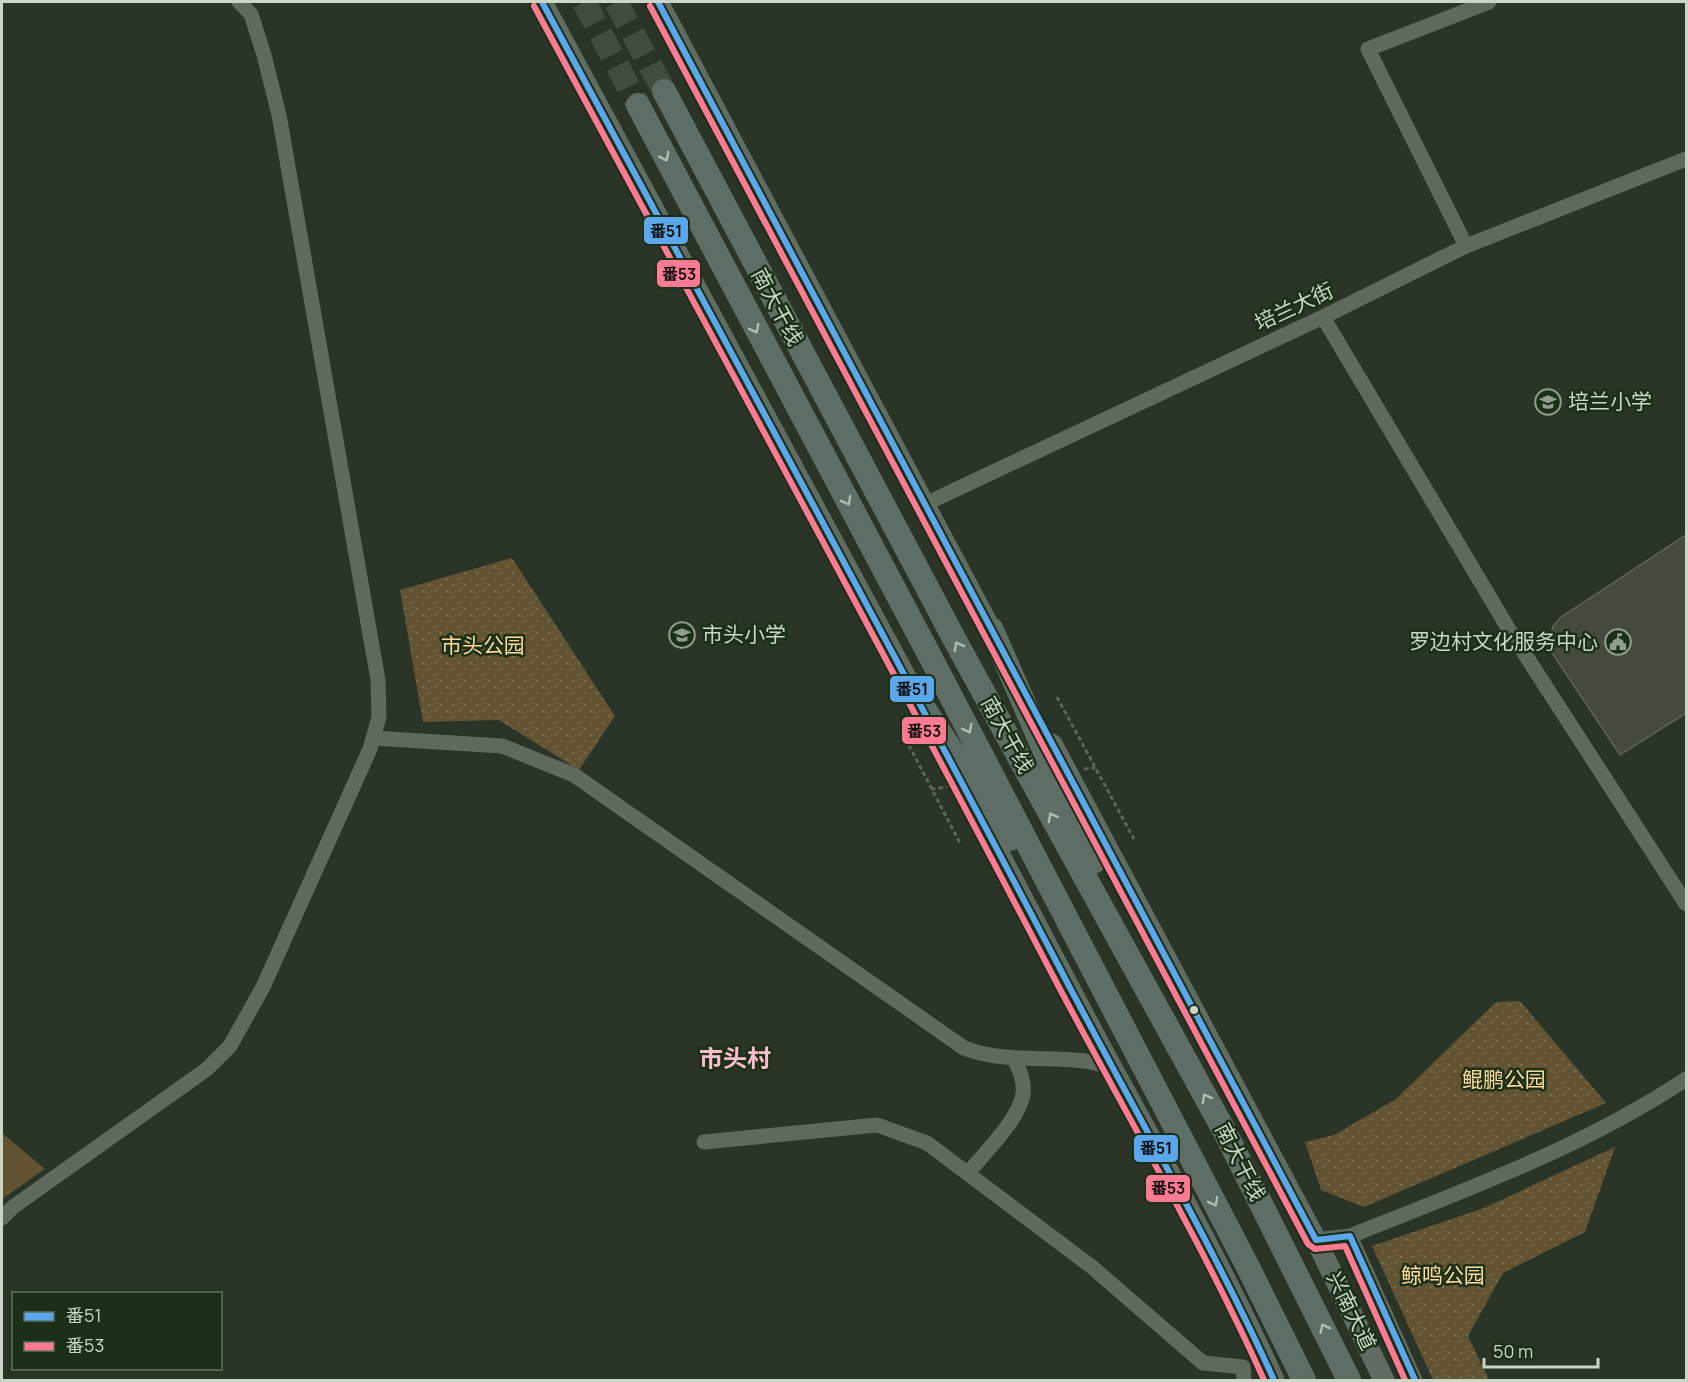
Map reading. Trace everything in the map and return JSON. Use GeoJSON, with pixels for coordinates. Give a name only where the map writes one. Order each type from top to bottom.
{"type":"FeatureCollection","features":[{"type":"Feature","properties":{"kind":"highway","name":"南大干线"},"geometry":{"type":"LineString","coordinates":[[664,91],[957,644],[1226,1134],[1349,1380]]}},
{"type":"Feature","properties":{"kind":"highway","name":"南大干线"},"geometry":{"type":"LineString","coordinates":[[638,105],[932,660],[1247,1265],[1304,1380]]}},
{"type":"Feature","properties":{"kind":"highway"},"geometry":{"type":"LineString","coordinates":[[992,630],[1152,999]]}},
{"type":"Feature","properties":{"kind":"highway"},"geometry":{"type":"LineString","coordinates":[[921,704],[1079,942]]}},
{"type":"Feature","properties":{"kind":"main road","name":"兴南大道"},"geometry":{"type":"LineString","coordinates":[[658,2],[1316,1240],[1383,1380]]}},
{"type":"Feature","properties":{"kind":"main road"},"geometry":{"type":"LineString","coordinates":[[550,7],[1113,1068],[1167,1165],[1249,1325],[1274,1380]]}},
{"type":"Feature","properties":{"kind":"street"},"geometry":{"type":"LineString","coordinates":[[2,1218],[207,1069],[230,1046],[263,987],[370,749],[379,717],[378,680],[279,115],[251,14],[239,2]]}},
{"type":"Feature","properties":{"kind":"street"},"geometry":{"type":"LineString","coordinates":[[1466,246],[1368,49],[1490,2]]}},
{"type":"Feature","properties":{"kind":"street","name":"培兰大街"},"geometry":{"type":"LineString","coordinates":[[924,504],[1323,317],[1466,246],[1685,166]]}},
{"type":"Feature","properties":{"kind":"street"},"geometry":{"type":"LineString","coordinates":[[1323,317],[1508,628],[1686,904]]}},
{"type":"Feature","properties":{"kind":"street"},"geometry":{"type":"LineString","coordinates":[[373,738],[502,746],[573,775],[964,1048],[980,1054],[1087,1061],[1113,1068]]}},
{"type":"Feature","properties":{"kind":"street"},"geometry":{"type":"LineString","coordinates":[[968,1173],[1012,1120],[1023,1094],[1021,1072],[1014,1058]]}},
{"type":"Feature","properties":{"kind":"street"},"geometry":{"type":"LineString","coordinates":[[1316,1240],[1350,1236],[1530,1164],[1647,1105],[1686,1079]]}},
{"type":"Feature","properties":{"kind":"street"},"geometry":{"type":"LineString","coordinates":[[704,1142],[877,1125],[927,1143],[1092,1267],[1203,1363],[1243,1367],[1244,1380]]}},
{"type":"Feature","properties":{"kind":"street"},"geometry":{"type":"LineString","coordinates":[[1350,1236],[1415,1380]]}},
{"type":"Feature","properties":{"kind":"path"},"geometry":{"type":"LineString","coordinates":[[1057,697],[1134,839]]}},
{"type":"Feature","properties":{"kind":"path"},"geometry":{"type":"LineString","coordinates":[[902,732],[960,843]]}},
{"type":"Feature","properties":{"kind":"green space","name":"市头公园"},"geometry":{"type":"Polygon","coordinates":[[[512,558],[615,716],[579,770],[499,720],[423,722],[400,590],[512,558]]]}},
{"type":"Feature","properties":{"kind":"green space","name":"鲲鹏公园"},"geometry":{"type":"Polygon","coordinates":[[[1520,1001],[1606,1103],[1364,1207],[1321,1190],[1305,1142],[1334,1135],[1396,1099],[1496,1002],[1520,1001]]]}},
{"type":"Feature","properties":{"kind":"green space"},"geometry":{"type":"Polygon","coordinates":[[[2,1133],[45,1169],[2,1199],[2,1133]]]}},
{"type":"Feature","properties":{"kind":"green space","name":"鲸鸣公园"},"geometry":{"type":"Polygon","coordinates":[[[1615,1147],[1585,1232],[1503,1273],[1468,1336],[1489,1380],[1433,1380],[1372,1246],[1484,1208],[1615,1147]]]}},
{"type":"Feature","properties":{"kind":"building","name":"罗边村文化服务中心"},"geometry":{"type":"Polygon","coordinates":[[[1686,535],[1686,713],[1620,755],[1548,647],[1553,626],[1561,617],[1686,535]]]}},
{"type":"Feature","properties":{"kind":"tunnel"},"geometry":{"type":"LineString","coordinates":[[584,2],[638,105]]}},
{"type":"Feature","properties":{"kind":"tunnel"},"geometry":{"type":"LineString","coordinates":[[616,2],[664,91]]}},
{"type":"Feature","properties":{"kind":"transit line","name":"番51"},"geometry":{"type":"LineString","coordinates":[[542,2],[1196,1222],[1274,1380]]}},
{"type":"Feature","properties":{"kind":"transit line","name":"番51"},"geometry":{"type":"LineString","coordinates":[[658,2],[1316,1240],[1350,1236],[1415,1380]]}},
{"type":"Feature","properties":{"kind":"transit line","name":"番53"},"geometry":{"type":"LineString","coordinates":[[534,6],[1188,1225],[1264,1380]]}},
{"type":"Feature","properties":{"kind":"transit line","name":"番53"},"geometry":{"type":"LineString","coordinates":[[650,6],[1308,1244],[1315,1249],[1345,1246],[1405,1380]]}},
{"type":"Feature","properties":{"kind":"place","name":"培兰小学"},"geometry":{"type":"Point","coordinates":[1548,402]}},
{"type":"Feature","properties":{"kind":"place","name":"市头小学"},"geometry":{"type":"Point","coordinates":[682,635]}},
{"type":"Feature","properties":{"kind":"place","name":"罗边村文化服务中心"},"geometry":{"type":"Point","coordinates":[1618,642]}},
{"type":"Feature","properties":{"kind":"district","name":"市头村"},"geometry":{"type":"Point","coordinates":[735,1059]}}]}
